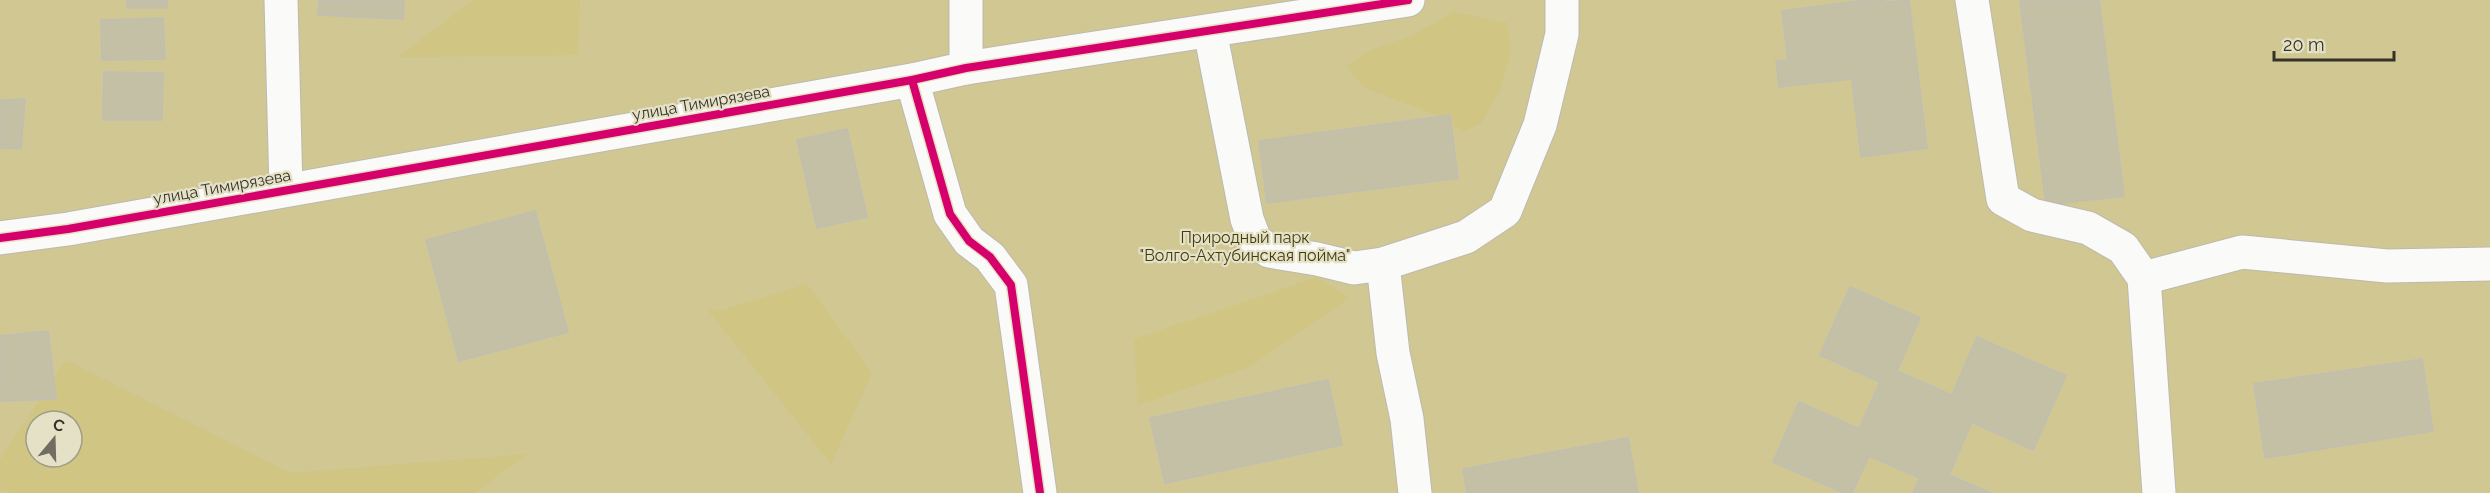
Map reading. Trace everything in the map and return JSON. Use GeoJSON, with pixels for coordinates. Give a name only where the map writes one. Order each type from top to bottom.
{"type":"FeatureCollection","features":[{"type":"Feature","properties":{"kind":"street"},"geometry":{"type":"LineString","coordinates":[[281,0],[286,189]]}},
{"type":"Feature","properties":{"kind":"street"},"geometry":{"type":"LineString","coordinates":[[966,0],[966,68]]}},
{"type":"Feature","properties":{"kind":"street","name":"улица Тимирязева"},"geometry":{"type":"LineString","coordinates":[[0,238],[68,229],[912,80],[966,68],[1408,0]]}},
{"type":"Feature","properties":{"kind":"street"},"geometry":{"type":"LineString","coordinates":[[1210,31],[1246,219],[1254,240],[1269,251],[1354,268],[1383,264],[1466,237],[1505,211],[1540,124],[1562,34],[1562,0]]}},
{"type":"Feature","properties":{"kind":"street"},"geometry":{"type":"LineString","coordinates":[[1972,0],[2003,199],[2032,215],[2088,228],[2123,248],[2144,278],[2159,493]]}},
{"type":"Feature","properties":{"kind":"street"},"geometry":{"type":"LineString","coordinates":[[912,80],[950,214],[969,241],[990,257],[1011,285],[1040,493]]}},
{"type":"Feature","properties":{"kind":"street"},"geometry":{"type":"LineString","coordinates":[[2144,278],[2242,252],[2387,266],[2490,264]]}},
{"type":"Feature","properties":{"kind":"street"},"geometry":{"type":"LineString","coordinates":[[1383,264],[1393,353],[1407,420],[1409,492]]}},
{"type":"Feature","properties":{"kind":"green space","name":"Природный парк \"Волго-Ахтубинская пойма\""},"geometry":{"type":"Polygon","coordinates":[[[0,0],[2490,0],[2490,493],[0,493],[0,0]]]}},
{"type":"Feature","properties":{"kind":"shaded area"},"geometry":{"type":"Polygon","coordinates":[[[473,0],[580,0],[578,55],[398,57],[473,0]]]}},
{"type":"Feature","properties":{"kind":"shaded area"},"geometry":{"type":"Polygon","coordinates":[[[1454,12],[1507,23],[1511,52],[1499,93],[1481,123],[1463,132],[1439,116],[1365,88],[1347,66],[1366,52],[1413,35],[1454,12]]]}},
{"type":"Feature","properties":{"kind":"shaded area"},"geometry":{"type":"Polygon","coordinates":[[[1318,277],[1349,298],[1249,367],[1138,405],[1134,339],[1318,277]]]}},
{"type":"Feature","properties":{"kind":"shaded area"},"geometry":{"type":"Polygon","coordinates":[[[807,284],[872,373],[831,464],[707,309],[719,311],[807,284]]]}},
{"type":"Feature","properties":{"kind":"shaded area"},"geometry":{"type":"Polygon","coordinates":[[[66,360],[291,473],[528,454],[474,493],[12,493],[0,489],[0,460],[24,424],[24,469],[84,469],[84,409],[34,409],[66,360]]]}},
{"type":"Feature","properties":{"kind":"building"},"geometry":{"type":"Polygon","coordinates":[[[127,0],[167,0],[167,8],[127,8],[127,0]]]}},
{"type":"Feature","properties":{"kind":"building"},"geometry":{"type":"Polygon","coordinates":[[[319,0],[404,0],[403,19],[318,15],[319,0]]]}},
{"type":"Feature","properties":{"kind":"building"},"geometry":{"type":"Polygon","coordinates":[[[1866,0],[1885,0],[1885,2],[1909,0],[1927,148],[1861,157],[1852,79],[1779,87],[1776,61],[1788,60],[1782,11],[1866,0]]]}},
{"type":"Feature","properties":{"kind":"building"},"geometry":{"type":"Polygon","coordinates":[[[2099,0],[2124,196],[2046,205],[2020,1],[2099,0]]]}},
{"type":"Feature","properties":{"kind":"building"},"geometry":{"type":"Polygon","coordinates":[[[163,18],[165,59],[102,60],[101,20],[163,18]]]}},
{"type":"Feature","properties":{"kind":"building"},"geometry":{"type":"Polygon","coordinates":[[[104,72],[163,73],[162,120],[103,120],[104,72]]]}},
{"type":"Feature","properties":{"kind":"building"},"geometry":{"type":"Polygon","coordinates":[[[25,99],[21,149],[0,148],[0,100],[25,99]]]}},
{"type":"Feature","properties":{"kind":"building"},"geometry":{"type":"Polygon","coordinates":[[[1450,115],[1458,178],[1267,203],[1259,141],[1450,115]]]}},
{"type":"Feature","properties":{"kind":"building"},"geometry":{"type":"Polygon","coordinates":[[[847,129],[867,217],[817,228],[797,140],[847,129]]]}},
{"type":"Feature","properties":{"kind":"building"},"geometry":{"type":"Polygon","coordinates":[[[535,211],[568,332],[459,361],[426,240],[535,211]]]}},
{"type":"Feature","properties":{"kind":"building"},"geometry":{"type":"Polygon","coordinates":[[[1850,287],[1920,318],[1897,371],[1952,395],[1977,337],[2066,376],[2033,450],[1972,422],[1949,475],[1991,493],[1913,493],[1920,478],[1869,456],[1852,493],[1844,493],[1773,462],[1799,402],[1859,429],[1880,382],[1820,355],[1850,287]]]}},
{"type":"Feature","properties":{"kind":"building"},"geometry":{"type":"Polygon","coordinates":[[[48,331],[56,399],[0,401],[0,336],[48,331]]]}},
{"type":"Feature","properties":{"kind":"building"},"geometry":{"type":"Polygon","coordinates":[[[2422,359],[2433,431],[2265,458],[2254,384],[2422,359]]]}},
{"type":"Feature","properties":{"kind":"building"},"geometry":{"type":"Polygon","coordinates":[[[1328,380],[1342,445],[1165,483],[1150,418],[1328,380]]]}},
{"type":"Feature","properties":{"kind":"building"},"geometry":{"type":"Polygon","coordinates":[[[1628,438],[1638,493],[1467,493],[1463,469],[1628,438]]]}},
{"type":"Feature","properties":{"kind":"cycle path"},"geometry":{"type":"LineString","coordinates":[[0,238],[68,229],[912,80],[966,68],[1408,0]]}},
{"type":"Feature","properties":{"kind":"cycle path"},"geometry":{"type":"LineString","coordinates":[[912,80],[950,214],[969,241],[990,257],[1011,285],[1040,493]]}}]}
